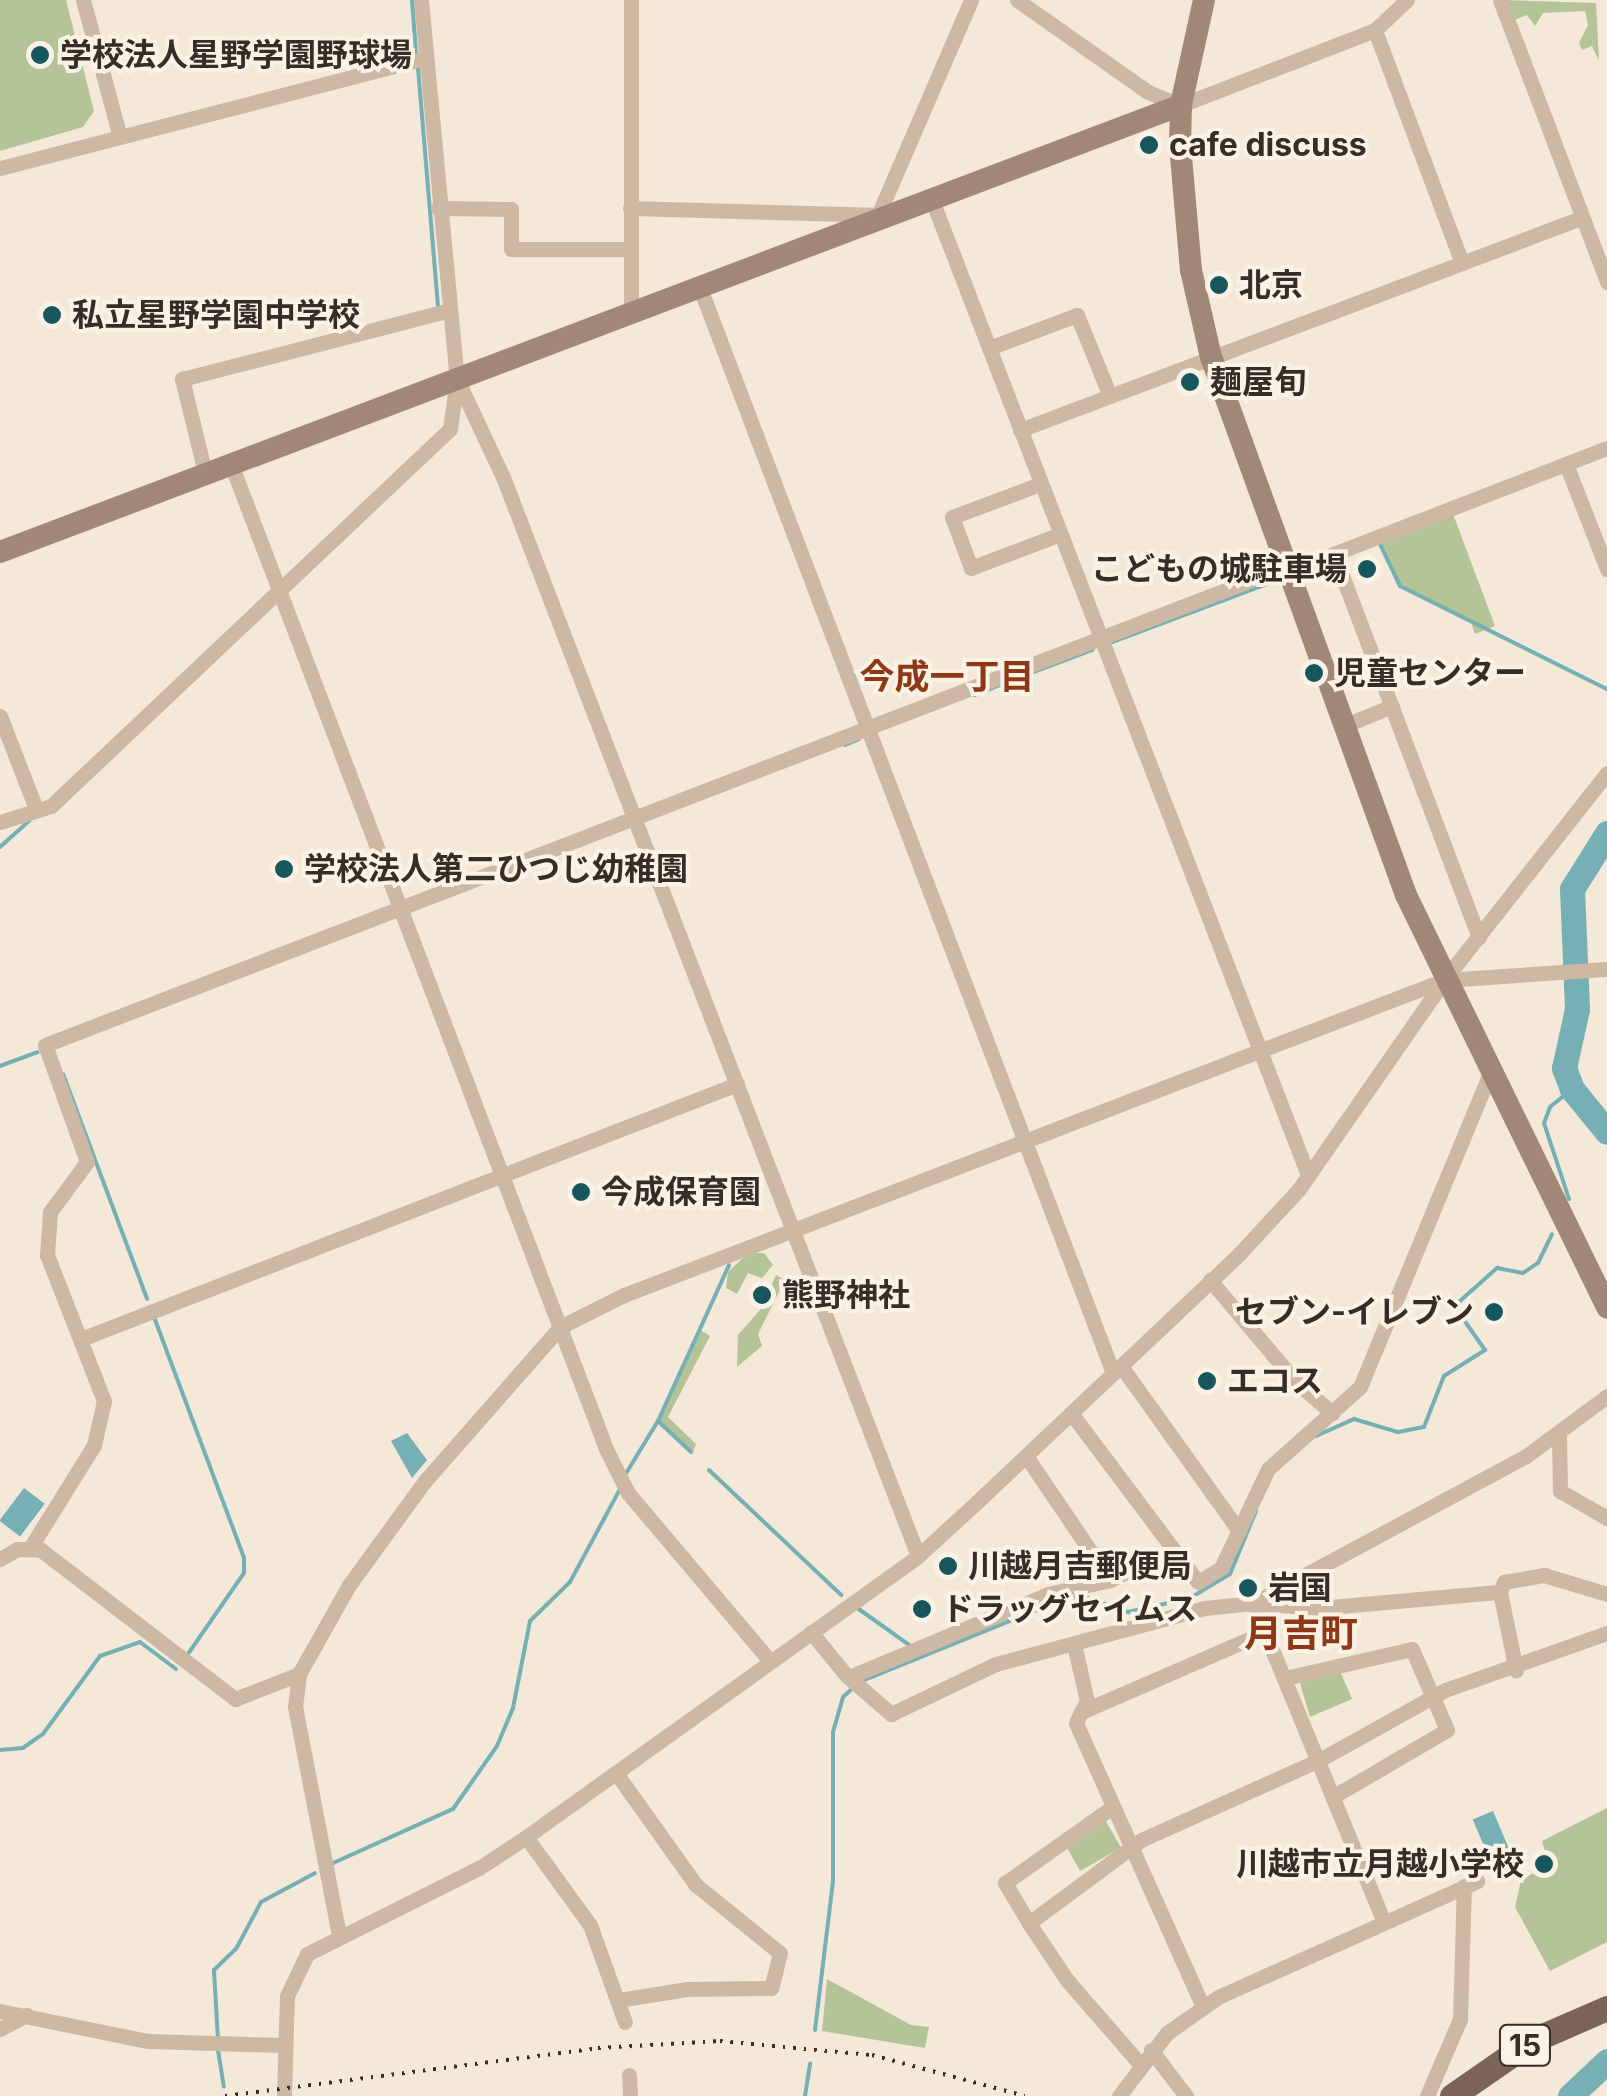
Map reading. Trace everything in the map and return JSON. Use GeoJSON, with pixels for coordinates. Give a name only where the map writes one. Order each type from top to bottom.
{"type":"FeatureCollection","features":[{"type":"Feature","properties":{"kind":"main road","name":"15"},"geometry":{"type":"LineString","coordinates":[[1452,2096],[1531,2042],[1607,2008]]}},
{"type":"Feature","properties":{"kind":"street"},"geometry":{"type":"LineString","coordinates":[[84,0],[120,137]]}},
{"type":"Feature","properties":{"kind":"street"},"geometry":{"type":"LineString","coordinates":[[0,822],[51,806],[278,586],[455,423],[457,378],[446,311],[420,0]]}},
{"type":"Feature","properties":{"kind":"street"},"geometry":{"type":"LineString","coordinates":[[631,0],[632,313]]}},
{"type":"Feature","properties":{"kind":"street"},"geometry":{"type":"LineString","coordinates":[[875,219],[890,194],[971,0]]}},
{"type":"Feature","properties":{"kind":"street"},"geometry":{"type":"LineString","coordinates":[[1017,0],[1148,92],[1181,105]]}},
{"type":"Feature","properties":{"kind":"street"},"geometry":{"type":"LineString","coordinates":[[1204,0],[1181,105],[1191,270],[1211,357],[1342,726],[1444,980],[1607,1308]]}},
{"type":"Feature","properties":{"kind":"street"},"geometry":{"type":"LineString","coordinates":[[0,552],[1374,30],[1407,0]]}},
{"type":"Feature","properties":{"kind":"street"},"geometry":{"type":"LineString","coordinates":[[1500,0],[1607,282]]}},
{"type":"Feature","properties":{"kind":"street"},"geometry":{"type":"LineString","coordinates":[[1374,30],[1462,263]]}},
{"type":"Feature","properties":{"kind":"street"},"geometry":{"type":"LineString","coordinates":[[0,168],[425,58]]}},
{"type":"Feature","properties":{"kind":"street"},"geometry":{"type":"LineString","coordinates":[[932,200],[1098,642],[1308,1175]]}},
{"type":"Feature","properties":{"kind":"street"},"geometry":{"type":"LineString","coordinates":[[438,208],[511,208],[511,249],[630,250]]}},
{"type":"Feature","properties":{"kind":"street"},"geometry":{"type":"LineString","coordinates":[[630,208],[875,219]]}},
{"type":"Feature","properties":{"kind":"street"},"geometry":{"type":"LineString","coordinates":[[1020,430],[1580,218]]}},
{"type":"Feature","properties":{"kind":"street"},"geometry":{"type":"LineString","coordinates":[[700,288],[1024,1141],[1117,1370],[1238,1531]]}},
{"type":"Feature","properties":{"kind":"street"},"geometry":{"type":"LineString","coordinates":[[205,473],[182,380],[446,311]]}},
{"type":"Feature","properties":{"kind":"street"},"geometry":{"type":"LineString","coordinates":[[989,348],[1079,316],[1110,396]]}},
{"type":"Feature","properties":{"kind":"street"},"geometry":{"type":"LineString","coordinates":[[457,378],[483,424],[918,1556]]}},
{"type":"Feature","properties":{"kind":"street"},"geometry":{"type":"LineString","coordinates":[[0,1559],[30,1548],[99,1432],[103,1393],[46,1242],[55,1200],[87,1162],[45,1045],[400,906],[1607,448]]}},
{"type":"Feature","properties":{"kind":"street"},"geometry":{"type":"LineString","coordinates":[[231,464],[616,1471],[628,1493],[770,1661]]}},
{"type":"Feature","properties":{"kind":"street"},"geometry":{"type":"LineString","coordinates":[[1566,464],[1607,569]]}},
{"type":"Feature","properties":{"kind":"street"},"geometry":{"type":"LineString","coordinates":[[1040,484],[952,517],[971,568],[1058,535]]}},
{"type":"Feature","properties":{"kind":"street"},"geometry":{"type":"LineString","coordinates":[[1334,554],[1480,938]]}},
{"type":"Feature","properties":{"kind":"street"},"geometry":{"type":"LineString","coordinates":[[1342,726],[1392,706]]}},
{"type":"Feature","properties":{"kind":"street"},"geometry":{"type":"LineString","coordinates":[[0,716],[36,809]]}},
{"type":"Feature","properties":{"kind":"street"},"geometry":{"type":"LineString","coordinates":[[284,2096],[284,2045],[294,1970],[307,1954],[479,1868],[918,1556],[1210,1280],[1308,1175],[1444,980],[1607,772]]}},
{"type":"Feature","properties":{"kind":"street"},"geometry":{"type":"LineString","coordinates":[[339,1935],[295,1708],[300,1674],[349,1585],[424,1482],[560,1327],[624,1294],[1444,980],[1607,968]]}},
{"type":"Feature","properties":{"kind":"street"},"geometry":{"type":"LineString","coordinates":[[1198,1582],[1221,1568],[1268,1469],[1360,1387],[1490,1073]]}},
{"type":"Feature","properties":{"kind":"street"},"geometry":{"type":"LineString","coordinates":[[81,1339],[737,1084]]}},
{"type":"Feature","properties":{"kind":"street"},"geometry":{"type":"LineString","coordinates":[[1210,1280],[1296,1382],[1332,1413]]}},
{"type":"Feature","properties":{"kind":"street"},"geometry":{"type":"LineString","coordinates":[[1253,1603],[1559,1435],[1607,1396]]}},
{"type":"Feature","properties":{"kind":"street"},"geometry":{"type":"LineString","coordinates":[[1072,1413],[1198,1582],[1205,1608]]}},
{"type":"Feature","properties":{"kind":"street"},"geometry":{"type":"LineString","coordinates":[[1559,1435],[1560,1491],[1607,1518]]}},
{"type":"Feature","properties":{"kind":"street"},"geometry":{"type":"LineString","coordinates":[[1026,1456],[1110,1580]]}},
{"type":"Feature","properties":{"kind":"street"},"geometry":{"type":"LineString","coordinates":[[30,1548],[53,1558],[235,1699],[300,1674]]}},
{"type":"Feature","properties":{"kind":"street"},"geometry":{"type":"LineString","coordinates":[[848,1678],[1048,1594],[1110,1580],[1173,1550]]}},
{"type":"Feature","properties":{"kind":"street"},"geometry":{"type":"LineString","coordinates":[[1516,1670],[1500,1592],[1504,1582],[1544,1575],[1607,1594]]}},
{"type":"Feature","properties":{"kind":"street"},"geometry":{"type":"LineString","coordinates":[[811,1632],[848,1678],[892,1714],[996,1664],[1205,1608],[1253,1603],[1319,1608],[1500,1592]]}},
{"type":"Feature","properties":{"kind":"street"},"geometry":{"type":"LineString","coordinates":[[1253,1603],[1321,1759],[1382,1920]]}},
{"type":"Feature","properties":{"kind":"street"},"geometry":{"type":"LineString","coordinates":[[1081,1712],[1264,1632]]}},
{"type":"Feature","properties":{"kind":"street"},"geometry":{"type":"LineString","coordinates":[[1029,1923],[1132,1848],[1321,1759],[1432,1698],[1607,1633]]}},
{"type":"Feature","properties":{"kind":"street"},"geometry":{"type":"LineString","coordinates":[[1074,1644],[1087,1701],[1076,1723],[1203,2008]]}},
{"type":"Feature","properties":{"kind":"street"},"geometry":{"type":"LineString","coordinates":[[1285,1678],[1412,1649],[1448,1730],[1334,1796]]}},
{"type":"Feature","properties":{"kind":"street"},"geometry":{"type":"LineString","coordinates":[[616,1773],[682,1870],[730,1918],[780,1953],[771,1988],[687,1989],[618,2000]]}},
{"type":"Feature","properties":{"kind":"street"},"geometry":{"type":"LineString","coordinates":[[1111,1808],[1006,1883],[1067,1980],[1186,2096]]}},
{"type":"Feature","properties":{"kind":"street"},"geometry":{"type":"LineString","coordinates":[[526,1837],[590,1926],[625,2022]]}},
{"type":"Feature","properties":{"kind":"street"},"geometry":{"type":"LineString","coordinates":[[1119,2096],[1145,2057],[1203,2008],[1382,1920],[1470,1884],[1460,2019],[1427,2096]]}},
{"type":"Feature","properties":{"kind":"street"},"geometry":{"type":"LineString","coordinates":[[0,2011],[148,2041],[284,2045]]}},
{"type":"Feature","properties":{"kind":"street"},"geometry":{"type":"LineString","coordinates":[[0,2029],[26,2015]]}},
{"type":"Feature","properties":{"kind":"street"},"geometry":{"type":"LineString","coordinates":[[629,2075],[630,2096]]}},
{"type":"Feature","properties":{"kind":"green space","name":"学校法人星野学園野球場"},"geometry":{"type":"Polygon","coordinates":[[[0,0],[66,0],[94,111],[83,127],[0,151],[0,0]]]}},
{"type":"Feature","properties":{"kind":"green space"},"geometry":{"type":"Polygon","coordinates":[[[1501,0],[1596,3],[1599,61],[1592,46],[1582,50],[1579,43],[1588,25],[1585,11],[1543,13],[1535,26],[1527,15],[1514,20],[1501,0]]]}},
{"type":"Feature","properties":{"kind":"green space"},"geometry":{"type":"Polygon","coordinates":[[[1453,514],[1495,626],[1475,634],[1471,623],[1397,585],[1380,542],[1453,514]]]}},
{"type":"Feature","properties":{"kind":"green space"},"geometry":{"type":"Polygon","coordinates":[[[748,1253],[764,1253],[773,1265],[762,1278],[748,1273],[737,1294],[726,1288],[728,1272],[748,1253]]]}},
{"type":"Feature","properties":{"kind":"green space"},"geometry":{"type":"Polygon","coordinates":[[[776,1275],[785,1280],[758,1334],[762,1346],[737,1367],[738,1335],[760,1310],[776,1275]]]}},
{"type":"Feature","properties":{"kind":"green space"},"geometry":{"type":"Polygon","coordinates":[[[699,1329],[710,1336],[668,1417],[696,1444],[692,1455],[660,1421],[699,1329]]]}},
{"type":"Feature","properties":{"kind":"green space"},"geometry":{"type":"Polygon","coordinates":[[[1340,1671],[1352,1699],[1310,1717],[1299,1680],[1340,1671]]]}},
{"type":"Feature","properties":{"kind":"green space"},"geometry":{"type":"Polygon","coordinates":[[[1607,1808],[1607,1942],[1550,1971],[1515,1907],[1521,1880],[1549,1864],[1542,1841],[1607,1808]]]}},
{"type":"Feature","properties":{"kind":"green space"},"geometry":{"type":"Polygon","coordinates":[[[1104,1818],[1121,1847],[1080,1871],[1063,1842],[1104,1818]]]}},
{"type":"Feature","properties":{"kind":"green space"},"geometry":{"type":"Polygon","coordinates":[[[827,1979],[911,2025],[929,2027],[925,2048],[822,2031],[827,1979]]]}},
{"type":"Feature","properties":{"kind":"water"},"geometry":{"type":"Polygon","coordinates":[[[407,1433],[427,1460],[412,1478],[391,1441],[407,1433]]]}},
{"type":"Feature","properties":{"kind":"water"},"geometry":{"type":"Polygon","coordinates":[[[24,1488],[45,1504],[20,1536],[0,1520],[24,1488]]]}},
{"type":"Feature","properties":{"kind":"water"},"geometry":{"type":"Polygon","coordinates":[[[1493,1811],[1514,1861],[1494,1869],[1473,1820],[1493,1811]]]}},
{"type":"Feature","properties":{"kind":"waterway"},"geometry":{"type":"LineString","coordinates":[[412,0],[416,52]]}},
{"type":"Feature","properties":{"kind":"waterway"},"geometry":{"type":"LineString","coordinates":[[418,68],[438,306]]}},
{"type":"Feature","properties":{"kind":"waterway"},"geometry":{"type":"LineString","coordinates":[[1379,542],[1400,586],[1607,689]]}},
{"type":"Feature","properties":{"kind":"waterway"},"geometry":{"type":"LineString","coordinates":[[1110,643],[1272,582]]}},
{"type":"Feature","properties":{"kind":"waterway"},"geometry":{"type":"LineString","coordinates":[[1010,681],[1092,650]]}},
{"type":"Feature","properties":{"kind":"waterway"},"geometry":{"type":"LineString","coordinates":[[975,695],[1004,683]]}},
{"type":"Feature","properties":{"kind":"waterway"},"geometry":{"type":"LineString","coordinates":[[845,745],[859,739]]}},
{"type":"Feature","properties":{"kind":"waterway"},"geometry":{"type":"LineString","coordinates":[[0,847],[30,820]]}},
{"type":"Feature","properties":{"kind":"waterway"},"geometry":{"type":"LineString","coordinates":[[1607,833],[1572,889],[1577,1009],[1564,1068],[1572,1089],[1607,1132]]}},
{"type":"Feature","properties":{"kind":"waterway"},"geometry":{"type":"LineString","coordinates":[[0,1066],[38,1052]]}},
{"type":"Feature","properties":{"kind":"waterway"},"geometry":{"type":"LineString","coordinates":[[63,1074],[147,1299]]}},
{"type":"Feature","properties":{"kind":"waterway"},"geometry":{"type":"LineString","coordinates":[[1569,1199],[1544,1123],[1550,1107],[1572,1089]]}},
{"type":"Feature","properties":{"kind":"waterway"},"geometry":{"type":"LineString","coordinates":[[1316,1436],[1354,1419],[1398,1432],[1424,1427],[1444,1376],[1485,1350],[1459,1313],[1460,1301],[1497,1268],[1523,1273],[1538,1263],[1552,1234]]}},
{"type":"Feature","properties":{"kind":"waterway"},"geometry":{"type":"LineString","coordinates":[[625,1475],[658,1421],[729,1265]]}},
{"type":"Feature","properties":{"kind":"waterway"},"geometry":{"type":"LineString","coordinates":[[154,1317],[244,1558],[244,1573],[188,1654]]}},
{"type":"Feature","properties":{"kind":"waterway"},"geometry":{"type":"LineString","coordinates":[[658,1421],[691,1452]]}},
{"type":"Feature","properties":{"kind":"waterway"},"geometry":{"type":"LineString","coordinates":[[709,1470],[841,1595]]}},
{"type":"Feature","properties":{"kind":"waterway"},"geometry":{"type":"LineString","coordinates":[[331,1864],[453,1809],[497,1746],[513,1708],[530,1621],[570,1582],[620,1489]]}},
{"type":"Feature","properties":{"kind":"waterway"},"geometry":{"type":"LineString","coordinates":[[862,1681],[1064,1599],[1085,1597],[1128,1612],[1190,1598],[1230,1574],[1256,1511]]}},
{"type":"Feature","properties":{"kind":"waterway"},"geometry":{"type":"LineString","coordinates":[[856,1607],[912,1647]]}},
{"type":"Feature","properties":{"kind":"waterway"},"geometry":{"type":"LineString","coordinates":[[0,1750],[23,1748],[43,1734],[100,1656],[140,1642],[176,1669]]}},
{"type":"Feature","properties":{"kind":"waterway"},"geometry":{"type":"LineString","coordinates":[[815,2030],[833,1882],[833,1732],[843,1697],[854,1687]]}},
{"type":"Feature","properties":{"kind":"waterway"},"geometry":{"type":"LineString","coordinates":[[218,2040],[214,1970],[236,1949],[261,1902],[315,1873]]}},
{"type":"Feature","properties":{"kind":"waterway"},"geometry":{"type":"LineString","coordinates":[[218,2050],[224,2087]]}},
{"type":"Feature","properties":{"kind":"waterway"},"geometry":{"type":"LineString","coordinates":[[1570,2096],[1607,2061]]}},
{"type":"Feature","properties":{"kind":"waterway"},"geometry":{"type":"LineString","coordinates":[[805,2096],[810,2063]]}},
{"type":"Feature","properties":{"kind":"railway"},"geometry":{"type":"LineString","coordinates":[[225,2096],[598,2048],[720,2041],[872,2055],[1025,2096]]}},
{"type":"Feature","properties":{"kind":"place","name":"学校法人星野学園野球場"},"geometry":{"type":"Point","coordinates":[40,55]}},
{"type":"Feature","properties":{"kind":"place","name":"cafe discuss"},"geometry":{"type":"Point","coordinates":[1149,145]}},
{"type":"Feature","properties":{"kind":"place","name":"北京"},"geometry":{"type":"Point","coordinates":[1219,285]}},
{"type":"Feature","properties":{"kind":"place","name":"私立星野学園中学校"},"geometry":{"type":"Point","coordinates":[52,315]}},
{"type":"Feature","properties":{"kind":"place","name":"麺屋旬"},"geometry":{"type":"Point","coordinates":[1190,382]}},
{"type":"Feature","properties":{"kind":"place","name":"こどもの城駐車場"},"geometry":{"type":"Point","coordinates":[1367,569]}},
{"type":"Feature","properties":{"kind":"place","name":"児童センター"},"geometry":{"type":"Point","coordinates":[1314,673]}},
{"type":"Feature","properties":{"kind":"place","name":"学校法人第二ひつじ幼稚園"},"geometry":{"type":"Point","coordinates":[284,869]}},
{"type":"Feature","properties":{"kind":"place","name":"今成保育園"},"geometry":{"type":"Point","coordinates":[581,1192]}},
{"type":"Feature","properties":{"kind":"place","name":"熊野神社"},"geometry":{"type":"Point","coordinates":[762,1295]}},
{"type":"Feature","properties":{"kind":"place","name":"セブン-イレブン"},"geometry":{"type":"Point","coordinates":[1494,1312]}},
{"type":"Feature","properties":{"kind":"place","name":"エコス"},"geometry":{"type":"Point","coordinates":[1207,1381]}},
{"type":"Feature","properties":{"kind":"place","name":"川越月吉郵便局"},"geometry":{"type":"Point","coordinates":[948,1566]}},
{"type":"Feature","properties":{"kind":"place","name":"岩国"},"geometry":{"type":"Point","coordinates":[1248,1588]}},
{"type":"Feature","properties":{"kind":"place","name":"ドラッグセイムス"},"geometry":{"type":"Point","coordinates":[922,1609]}},
{"type":"Feature","properties":{"kind":"place","name":"川越市立月越小学校"},"geometry":{"type":"Point","coordinates":[1544,1864]}},
{"type":"Feature","properties":{"kind":"district","name":"今成一丁目"},"geometry":{"type":"Point","coordinates":[947,676]}},
{"type":"Feature","properties":{"kind":"district","name":"月吉町"},"geometry":{"type":"Point","coordinates":[1301,1634]}}]}
